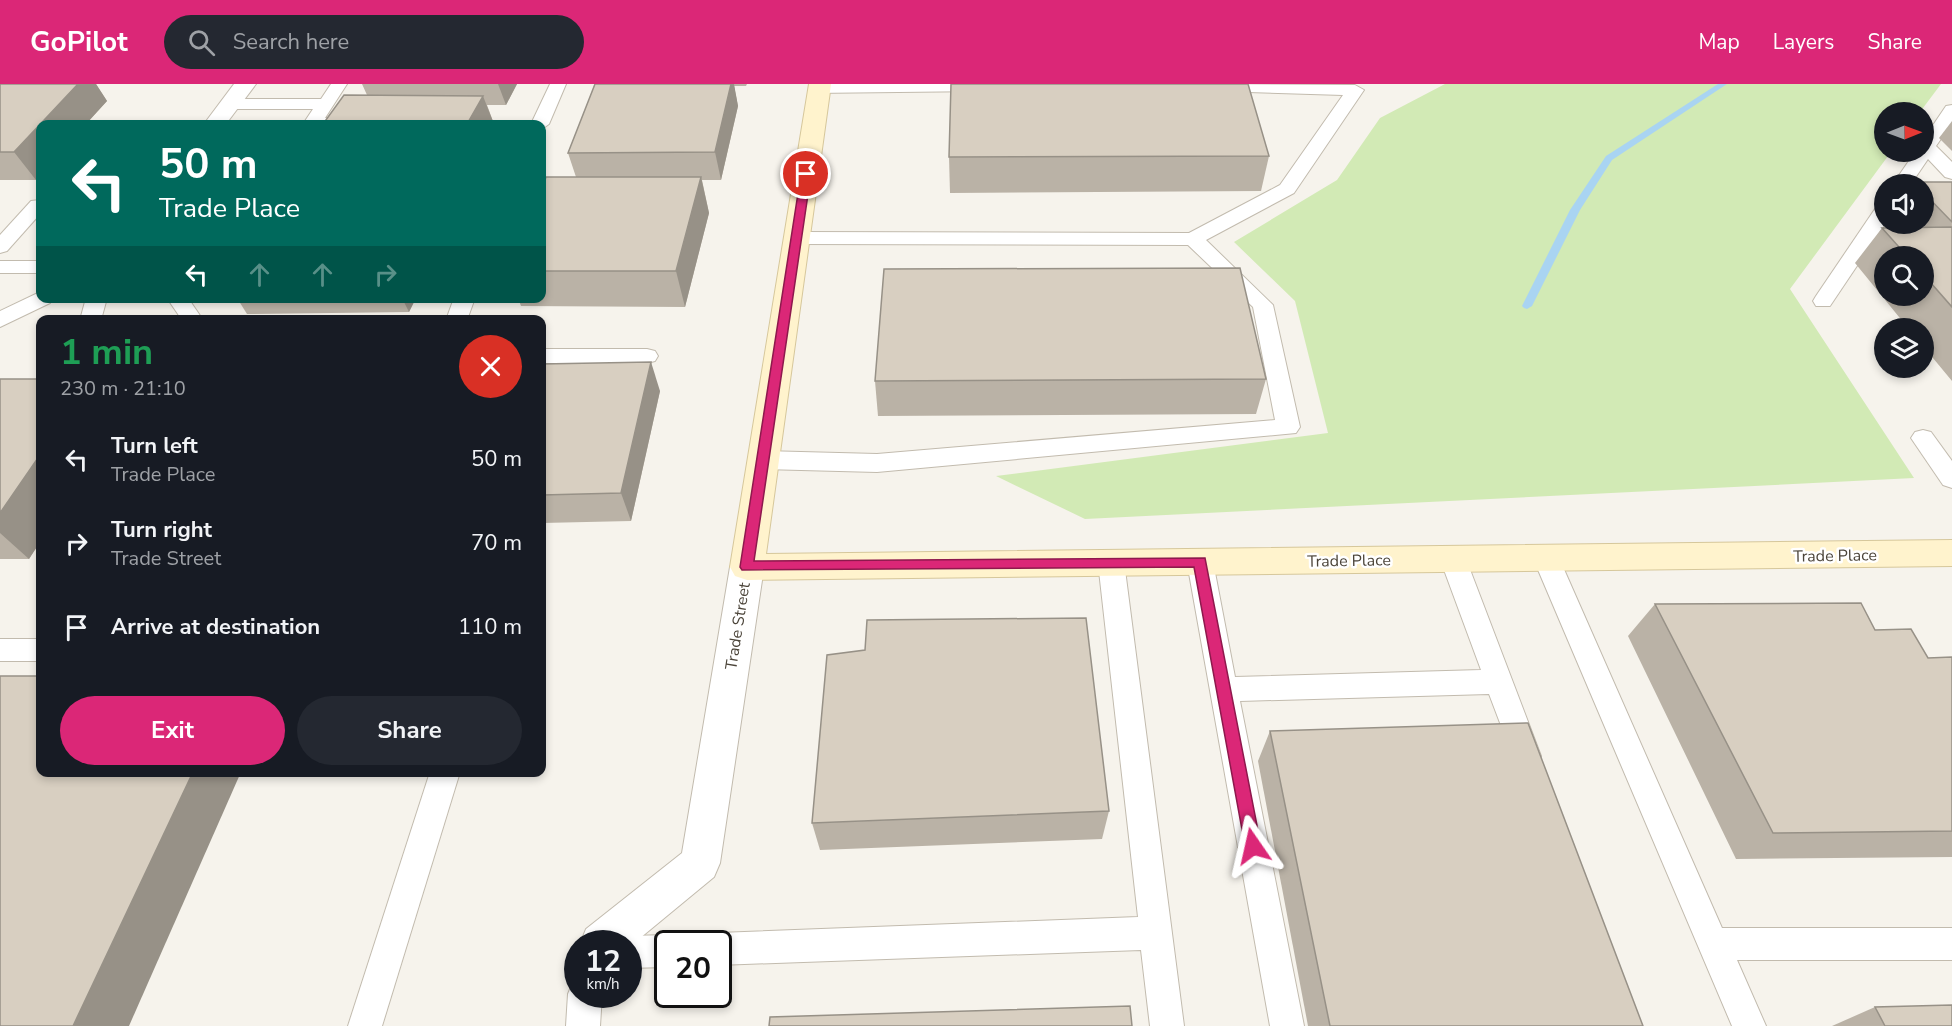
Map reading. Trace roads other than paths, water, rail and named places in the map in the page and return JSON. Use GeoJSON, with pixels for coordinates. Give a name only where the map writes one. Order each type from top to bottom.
{"type":"FeatureCollection","features":[{"type":"Feature","properties":{"kind":"street"},"geometry":{"type":"LineString","coordinates":[[217,120],[245,84]]}},
{"type":"Feature","properties":{"kind":"street","name":"Trade Street"},"geometry":{"type":"LineString","coordinates":[[618,930],[700,863],[819,86]]}},
{"type":"Feature","properties":{"kind":"street","name":"Trade Place"},"geometry":{"type":"LineString","coordinates":[[747,567],[1952,554]]}},
{"type":"Feature","properties":{"kind":"lane"},"geometry":{"type":"LineString","coordinates":[[315,120],[339,84]]}},
{"type":"Feature","properties":{"kind":"lane"},"geometry":{"type":"LineString","coordinates":[[542,120],[558,84]]}},
{"type":"Feature","properties":{"kind":"lane"},"geometry":{"type":"LineString","coordinates":[[819,86],[996,86]]}},
{"type":"Feature","properties":{"kind":"lane"},"geometry":{"type":"LineString","coordinates":[[1193,86],[1361,87]]}},
{"type":"Feature","properties":{"kind":"lane"},"geometry":{"type":"LineString","coordinates":[[797,238],[1193,239],[1287,189],[1361,87]]}},
{"type":"Feature","properties":{"kind":"lane"},"geometry":{"type":"LineString","coordinates":[[230,104],[326,104]]}},
{"type":"Feature","properties":{"kind":"lane"},"geometry":{"type":"LineString","coordinates":[[1934,137],[1952,110]]}},
{"type":"Feature","properties":{"kind":"lane"},"geometry":{"type":"LineString","coordinates":[[1934,154],[1952,173]]}},
{"type":"Feature","properties":{"kind":"lane"},"geometry":{"type":"LineString","coordinates":[[0,247],[36,207]]}},
{"type":"Feature","properties":{"kind":"lane"},"geometry":{"type":"LineString","coordinates":[[1822,301],[1874,225]]}},
{"type":"Feature","properties":{"kind":"lane"},"geometry":{"type":"LineString","coordinates":[[763,460],[877,463],[1288,427],[1263,305],[1193,239]]}},
{"type":"Feature","properties":{"kind":"lane"},"geometry":{"type":"LineString","coordinates":[[0,267],[36,267]]}},
{"type":"Feature","properties":{"kind":"lane"},"geometry":{"type":"LineString","coordinates":[[0,320],[36,302]]}},
{"type":"Feature","properties":{"kind":"lane"},"geometry":{"type":"LineString","coordinates":[[546,356],[647,356]]}},
{"type":"Feature","properties":{"kind":"lane"},"geometry":{"type":"LineString","coordinates":[[1923,438],[1952,479]]}},
{"type":"Feature","properties":{"kind":"lane"},"geometry":{"type":"LineString","coordinates":[[1545,558],[1749,1026]]}},
{"type":"Feature","properties":{"kind":"lane"},"geometry":{"type":"LineString","coordinates":[[1453,559],[1535,782]]}},
{"type":"Feature","properties":{"kind":"lane"},"geometry":{"type":"LineString","coordinates":[[1111,562],[1167,1026]]}},
{"type":"Feature","properties":{"kind":"lane"},"geometry":{"type":"LineString","coordinates":[[1200,562],[1287,1026]]}},
{"type":"Feature","properties":{"kind":"lane"},"geometry":{"type":"LineString","coordinates":[[0,650],[36,651]]}},
{"type":"Feature","properties":{"kind":"lane"},"geometry":{"type":"LineString","coordinates":[[1224,689],[1498,682]]}},
{"type":"Feature","properties":{"kind":"lane"},"geometry":{"type":"LineString","coordinates":[[365,1026],[443,777]]}},
{"type":"Feature","properties":{"kind":"lane"},"geometry":{"type":"LineString","coordinates":[[732,948],[1154,933]]}},
{"type":"Feature","properties":{"kind":"lane"},"geometry":{"type":"LineString","coordinates":[[1713,944],[1952,944]]}},
{"type":"Feature","properties":{"kind":"lane"},"geometry":{"type":"LineString","coordinates":[[583,1026],[584,1008]]}},
{"type":"Feature","properties":{"kind":"waterway"},"geometry":{"type":"LineString","coordinates":[[1527,306],[1575,210],[1609,158],[1723,84]]}}]}
